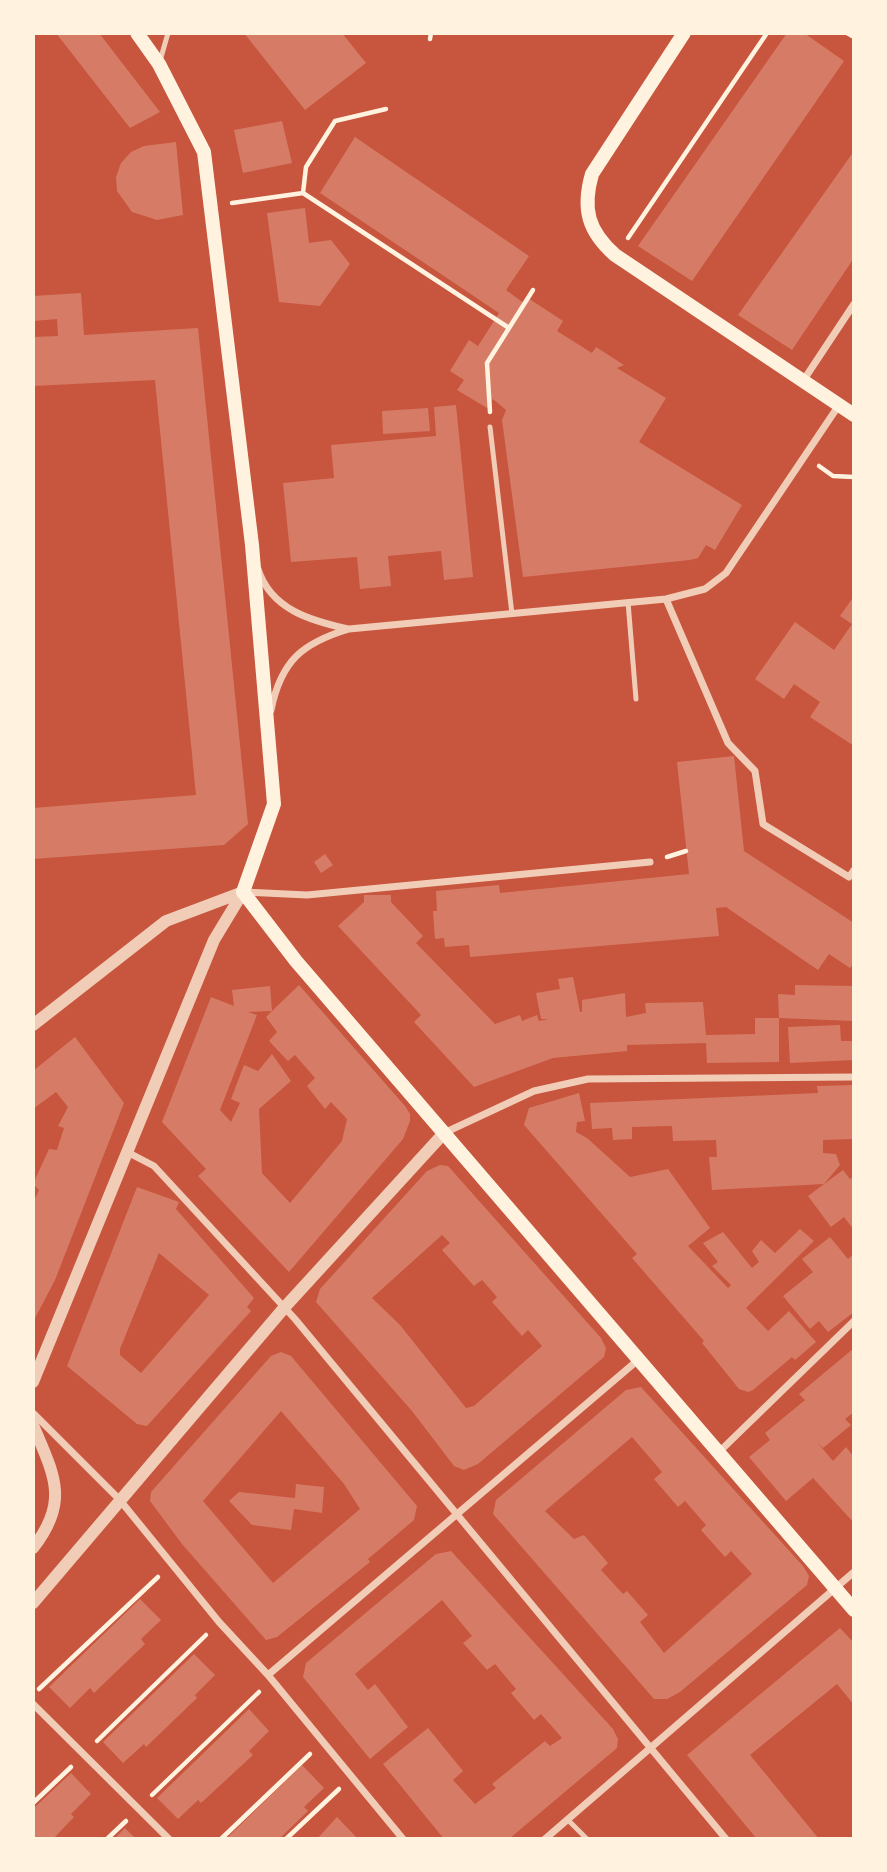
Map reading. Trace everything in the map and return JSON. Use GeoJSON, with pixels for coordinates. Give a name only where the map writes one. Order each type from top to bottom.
{"type":"FeatureCollection","features":[{"type":"Feature","properties":{"kind":"main road"},"geometry":{"type":"LineString","coordinates":[[137,33],[159,64],[204,152],[211,205],[252,545],[274,804],[243,892],[296,961],[854,1610]]}},
{"type":"Feature","properties":{"kind":"main road"},"geometry":{"type":"LineString","coordinates":[[684,33],[592,174],[587,192],[586,213],[592,231],[615,255],[854,415]]}},
{"type":"Feature","properties":{"kind":"street"},"geometry":{"type":"LineString","coordinates":[[803,381],[854,304]]}},
{"type":"Feature","properties":{"kind":"street"},"geometry":{"type":"LineString","coordinates":[[269,735],[272,704],[283,673],[306,646],[349,629],[666,599],[705,589],[726,573],[839,405]]}},
{"type":"Feature","properties":{"kind":"street"},"geometry":{"type":"LineString","coordinates":[[252,545],[260,575],[282,604],[306,618],[349,629]]}},
{"type":"Feature","properties":{"kind":"street"},"geometry":{"type":"LineString","coordinates":[[666,599],[728,743],[755,771],[763,824],[849,877],[854,870]]}},
{"type":"Feature","properties":{"kind":"street"},"geometry":{"type":"LineString","coordinates":[[33,1025],[166,921],[243,892],[307,895],[650,862]]}},
{"type":"Feature","properties":{"kind":"street"},"geometry":{"type":"LineString","coordinates":[[33,1382],[214,940],[243,892]]}},
{"type":"Feature","properties":{"kind":"street"},"geometry":{"type":"LineString","coordinates":[[33,1603],[284,1308],[444,1133],[534,1091],[588,1079],[854,1077]]}},
{"type":"Feature","properties":{"kind":"street"},"geometry":{"type":"LineString","coordinates":[[129,1153],[154,1166],[284,1308],[726,1839]]}},
{"type":"Feature","properties":{"kind":"street"},"geometry":{"type":"LineString","coordinates":[[719,1452],[854,1321]]}},
{"type":"Feature","properties":{"kind":"street"},"geometry":{"type":"LineString","coordinates":[[270,1677],[638,1360]]}},
{"type":"Feature","properties":{"kind":"street"},"geometry":{"type":"LineString","coordinates":[[33,1413],[119,1499],[219,1622],[270,1677],[404,1839]]}},
{"type":"Feature","properties":{"kind":"street"},"geometry":{"type":"LineString","coordinates":[[33,1425],[50,1466],[57,1502],[50,1527],[33,1548]]}},
{"type":"Feature","properties":{"kind":"street"},"geometry":{"type":"LineString","coordinates":[[545,1839],[854,1572]]}},
{"type":"Feature","properties":{"kind":"street"},"geometry":{"type":"LineString","coordinates":[[33,1704],[169,1839]]}},
{"type":"Feature","properties":{"kind":"lane"},"geometry":{"type":"LineString","coordinates":[[159,64],[168,33]]}},
{"type":"Feature","properties":{"kind":"lane"},"geometry":{"type":"LineString","coordinates":[[491,427],[512,614]]}},
{"type":"Feature","properties":{"kind":"lane"},"geometry":{"type":"LineString","coordinates":[[628,602],[636,699]]}},
{"type":"Feature","properties":{"kind":"lane"},"geometry":{"type":"LineString","coordinates":[[568,1820],[581,1837],[587,1839]]}},
{"type":"Feature","properties":{"kind":"path"},"geometry":{"type":"LineString","coordinates":[[615,255],[767,33]]}},
{"type":"Feature","properties":{"kind":"path"},"geometry":{"type":"LineString","coordinates":[[848,33],[854,37]]}},
{"type":"Feature","properties":{"kind":"path"},"geometry":{"type":"LineString","coordinates":[[303,194],[306,167],[335,121],[386,109]]}},
{"type":"Feature","properties":{"kind":"path"},"geometry":{"type":"LineString","coordinates":[[211,205],[303,194],[509,328]]}},
{"type":"Feature","properties":{"kind":"path"},"geometry":{"type":"LineString","coordinates":[[491,427],[487,363],[533,290]]}},
{"type":"Feature","properties":{"kind":"path"},"geometry":{"type":"LineString","coordinates":[[805,457],[833,476],[854,477]]}},
{"type":"Feature","properties":{"kind":"path"},"geometry":{"type":"LineString","coordinates":[[33,1695],[171,1564]]}},
{"type":"Feature","properties":{"kind":"path"},"geometry":{"type":"LineString","coordinates":[[33,1803],[219,1622]]}},
{"type":"Feature","properties":{"kind":"path"},"geometry":{"type":"LineString","coordinates":[[107,1839],[270,1677]]}},
{"type":"Feature","properties":{"kind":"path"},"geometry":{"type":"LineString","coordinates":[[221,1839],[323,1741]]}},
{"type":"Feature","properties":{"kind":"path"},"geometry":{"type":"LineString","coordinates":[[286,1839],[352,1776]]}},
{"type":"Feature","properties":{"kind":"building"},"geometry":{"type":"Polygon","coordinates":[[[56,33],[99,33],[160,112],[130,128],[56,33]]]}},
{"type":"Feature","properties":{"kind":"building"},"geometry":{"type":"Polygon","coordinates":[[[244,33],[342,33],[366,63],[305,110],[244,33]]]}},
{"type":"Feature","properties":{"kind":"building"},"geometry":{"type":"Polygon","coordinates":[[[787,33],[804,33],[844,61],[692,281],[638,246],[787,33]]]}},
{"type":"Feature","properties":{"kind":"building"},"geometry":{"type":"Polygon","coordinates":[[[282,121],[292,163],[243,173],[234,130],[282,121]]]}},
{"type":"Feature","properties":{"kind":"building"},"geometry":{"type":"Polygon","coordinates":[[[355,137],[529,256],[506,290],[525,304],[528,298],[563,321],[557,331],[592,353],[596,347],[624,365],[617,368],[666,398],[639,442],[742,505],[715,550],[706,545],[698,558],[690,560],[523,577],[502,420],[506,410],[493,399],[487,408],[457,390],[464,380],[450,371],[469,340],[478,346],[499,313],[320,193],[355,137]]]}},
{"type":"Feature","properties":{"kind":"building"},"geometry":{"type":"Polygon","coordinates":[[[176,142],[183,215],[157,220],[132,212],[117,191],[116,177],[121,163],[131,152],[144,146],[176,142]]]}},
{"type":"Feature","properties":{"kind":"building"},"geometry":{"type":"Polygon","coordinates":[[[854,151],[854,258],[792,350],[738,315],[854,151]]]}},
{"type":"Feature","properties":{"kind":"building"},"geometry":{"type":"Polygon","coordinates":[[[305,208],[309,243],[331,240],[350,264],[320,306],[279,302],[267,213],[305,208]]]}},
{"type":"Feature","properties":{"kind":"building"},"geometry":{"type":"Polygon","coordinates":[[[81,293],[84,335],[198,328],[248,824],[224,845],[33,859],[33,808],[196,795],[155,380],[33,386],[33,337],[58,336],[57,319],[33,321],[33,296],[81,293]]]}},
{"type":"Feature","properties":{"kind":"building"},"geometry":{"type":"Polygon","coordinates":[[[456,405],[473,577],[444,580],[441,551],[388,556],[391,586],[360,589],[357,557],[291,562],[283,483],[334,478],[331,445],[436,436],[434,407],[456,405]]]}},
{"type":"Feature","properties":{"kind":"building"},"geometry":{"type":"Polygon","coordinates":[[[428,408],[430,431],[383,434],[382,411],[428,408]]]}},
{"type":"Feature","properties":{"kind":"building"},"geometry":{"type":"Polygon","coordinates":[[[854,596],[854,746],[810,717],[820,702],[794,684],[784,699],[755,679],[795,622],[834,650],[852,624],[840,616],[854,596]]]}},
{"type":"Feature","properties":{"kind":"building"},"geometry":{"type":"Polygon","coordinates":[[[734,756],[744,851],[854,923],[854,963],[850,968],[829,954],[818,970],[726,907],[716,908],[719,936],[470,957],[469,945],[445,947],[444,938],[435,939],[433,911],[437,911],[436,891],[499,885],[500,893],[689,874],[677,762],[734,756]]]}},
{"type":"Feature","properties":{"kind":"building"},"geometry":{"type":"Polygon","coordinates":[[[325,854],[333,865],[321,873],[314,862],[325,854]]]}},
{"type":"Feature","properties":{"kind":"building"},"geometry":{"type":"Polygon","coordinates":[[[364,895],[391,895],[391,902],[423,936],[416,943],[495,1024],[520,1015],[522,1021],[537,1015],[539,1021],[549,1019],[541,1019],[536,993],[560,989],[558,979],[573,977],[580,1012],[582,1000],[625,993],[626,1017],[646,1013],[645,1003],[703,1002],[706,1035],[755,1034],[755,1018],[779,1018],[779,1062],[707,1063],[706,1043],[627,1045],[627,1051],[553,1058],[474,1087],[414,1022],[421,1015],[338,926],[364,902],[364,895]]]}},
{"type":"Feature","properties":{"kind":"building"},"geometry":{"type":"Polygon","coordinates":[[[299,985],[410,1114],[403,1139],[289,1272],[198,1176],[206,1169],[162,1122],[211,997],[234,1006],[232,990],[270,986],[272,1011],[299,985]],[[272,1011],[248,1012],[257,1015],[220,1110],[231,1122],[240,1103],[231,1099],[244,1065],[258,1071],[272,1054],[291,1081],[259,1109],[262,1173],[290,1203],[342,1141],[347,1119],[331,1102],[325,1109],[307,1086],[315,1078],[295,1055],[288,1061],[269,1041],[277,1032],[266,1017],[272,1011]]]}},
{"type":"Feature","properties":{"kind":"building"},"geometry":{"type":"Polygon","coordinates":[[[795,985],[854,986],[854,1021],[779,1018],[778,994],[795,995],[795,985]]]}},
{"type":"Feature","properties":{"kind":"building"},"geometry":{"type":"Polygon","coordinates":[[[840,1025],[841,1041],[854,1041],[854,1060],[790,1063],[788,1027],[840,1025]]]}},
{"type":"Feature","properties":{"kind":"building"},"geometry":{"type":"Polygon","coordinates":[[[75,1037],[124,1103],[55,1280],[33,1322],[33,1203],[39,1190],[33,1184],[49,1149],[57,1150],[64,1128],[58,1126],[68,1107],[56,1092],[33,1109],[33,1071],[75,1037]]]}},
{"type":"Feature","properties":{"kind":"building"},"geometry":{"type":"Polygon","coordinates":[[[854,1085],[854,1139],[823,1140],[823,1153],[836,1154],[840,1165],[824,1184],[712,1190],[709,1157],[717,1157],[716,1140],[673,1141],[672,1126],[632,1127],[632,1139],[613,1140],[612,1128],[592,1129],[590,1103],[818,1093],[817,1086],[854,1085]]]}},
{"type":"Feature","properties":{"kind":"building"},"geometry":{"type":"Polygon","coordinates":[[[579,1093],[585,1121],[577,1122],[576,1132],[587,1138],[630,1177],[668,1169],[710,1228],[688,1246],[728,1288],[731,1285],[712,1266],[718,1262],[703,1243],[723,1232],[752,1268],[759,1262],[752,1251],[761,1240],[775,1253],[800,1229],[814,1241],[746,1308],[768,1331],[789,1311],[816,1342],[795,1360],[792,1357],[753,1390],[748,1392],[739,1389],[702,1343],[704,1341],[632,1258],[637,1254],[524,1125],[529,1108],[579,1093]]]}},
{"type":"Feature","properties":{"kind":"building"},"geometry":{"type":"Polygon","coordinates":[[[440,1165],[448,1166],[601,1338],[606,1348],[604,1357],[478,1464],[464,1470],[454,1466],[412,1411],[316,1302],[320,1289],[427,1171],[440,1165]],[[442,1235],[372,1298],[400,1325],[466,1408],[474,1406],[542,1346],[528,1330],[522,1336],[492,1302],[497,1297],[482,1280],[474,1286],[442,1250],[450,1243],[442,1235]]]}},
{"type":"Feature","properties":{"kind":"building"},"geometry":{"type":"Polygon","coordinates":[[[843,1170],[850,1179],[854,1177],[854,1230],[844,1217],[831,1227],[808,1196],[843,1170]]]}},
{"type":"Feature","properties":{"kind":"building"},"geometry":{"type":"Polygon","coordinates":[[[137,1187],[179,1202],[176,1209],[254,1298],[247,1307],[251,1311],[147,1426],[137,1424],[67,1366],[137,1187]],[[159,1253],[120,1349],[120,1355],[141,1373],[209,1295],[159,1253]]]}},
{"type":"Feature","properties":{"kind":"building"},"geometry":{"type":"Polygon","coordinates":[[[830,1237],[848,1259],[854,1254],[854,1312],[828,1332],[819,1321],[810,1329],[783,1296],[813,1272],[802,1259],[830,1237]]]}},
{"type":"Feature","properties":{"kind":"building"},"geometry":{"type":"Polygon","coordinates":[[[854,1348],[854,1412],[845,1419],[851,1425],[823,1448],[817,1442],[833,1461],[846,1447],[854,1457],[854,1523],[813,1478],[786,1501],[749,1457],[770,1440],[765,1433],[805,1400],[799,1394],[854,1348]]]}},
{"type":"Feature","properties":{"kind":"building"},"geometry":{"type":"Polygon","coordinates":[[[281,1352],[291,1356],[417,1506],[414,1520],[368,1559],[370,1562],[277,1637],[266,1640],[182,1544],[150,1501],[151,1492],[271,1356],[281,1352]],[[281,1411],[203,1501],[273,1583],[360,1509],[344,1484],[281,1411]]]}},
{"type":"Feature","properties":{"kind":"building"},"geometry":{"type":"Polygon","coordinates":[[[641,1387],[803,1566],[809,1576],[807,1585],[680,1692],[667,1699],[654,1699],[493,1514],[496,1500],[626,1390],[641,1387]],[[632,1437],[545,1511],[574,1539],[584,1535],[608,1563],[601,1570],[623,1594],[627,1591],[648,1615],[640,1622],[664,1653],[752,1574],[731,1551],[725,1557],[701,1530],[706,1525],[685,1501],[678,1507],[654,1479],[662,1472],[632,1437]]]}},
{"type":"Feature","properties":{"kind":"building"},"geometry":{"type":"Polygon","coordinates":[[[296,1484],[324,1487],[322,1513],[294,1509],[291,1530],[252,1525],[229,1501],[239,1492],[295,1498],[296,1484]]]}},
{"type":"Feature","properties":{"kind":"building"},"geometry":{"type":"Polygon","coordinates":[[[451,1551],[613,1729],[618,1739],[617,1748],[509,1839],[444,1839],[383,1764],[428,1728],[463,1771],[453,1780],[475,1804],[496,1788],[492,1784],[545,1741],[550,1746],[562,1738],[541,1714],[534,1720],[511,1693],[516,1689],[495,1664],[487,1670],[463,1643],[472,1636],[442,1600],[355,1674],[368,1690],[375,1684],[408,1727],[370,1759],[303,1677],[306,1663],[436,1554],[451,1551]]]}},
{"type":"Feature","properties":{"kind":"building"},"geometry":{"type":"Polygon","coordinates":[[[140,1599],[161,1620],[141,1639],[145,1644],[94,1693],[90,1688],[70,1708],[49,1687],[140,1599]]]}},
{"type":"Feature","properties":{"kind":"building"},"geometry":{"type":"Polygon","coordinates":[[[840,1628],[854,1643],[854,1705],[837,1684],[750,1755],[819,1839],[757,1839],[687,1755],[840,1628]]]}},
{"type":"Feature","properties":{"kind":"building"},"geometry":{"type":"Polygon","coordinates":[[[194,1654],[215,1675],[195,1695],[197,1698],[146,1747],[144,1744],[123,1763],[103,1742],[194,1654]]]}},
{"type":"Feature","properties":{"kind":"building"},"geometry":{"type":"Polygon","coordinates":[[[249,1709],[269,1731],[249,1751],[253,1755],[201,1803],[198,1800],[178,1819],[157,1798],[249,1709]]]}},
{"type":"Feature","properties":{"kind":"building"},"geometry":{"type":"Polygon","coordinates":[[[302,1765],[324,1788],[304,1807],[308,1811],[279,1839],[226,1839],[302,1765]]]}},
{"type":"Feature","properties":{"kind":"building"},"geometry":{"type":"Polygon","coordinates":[[[71,1773],[91,1794],[71,1814],[74,1817],[53,1839],[33,1839],[33,1809],[71,1773]]]}},
{"type":"Feature","properties":{"kind":"building"},"geometry":{"type":"Polygon","coordinates":[[[337,1817],[358,1839],[317,1839],[337,1817]]]}},
{"type":"Feature","properties":{"kind":"building"},"geometry":{"type":"Polygon","coordinates":[[[125,1828],[136,1839],[114,1839],[125,1828]]]}}]}
